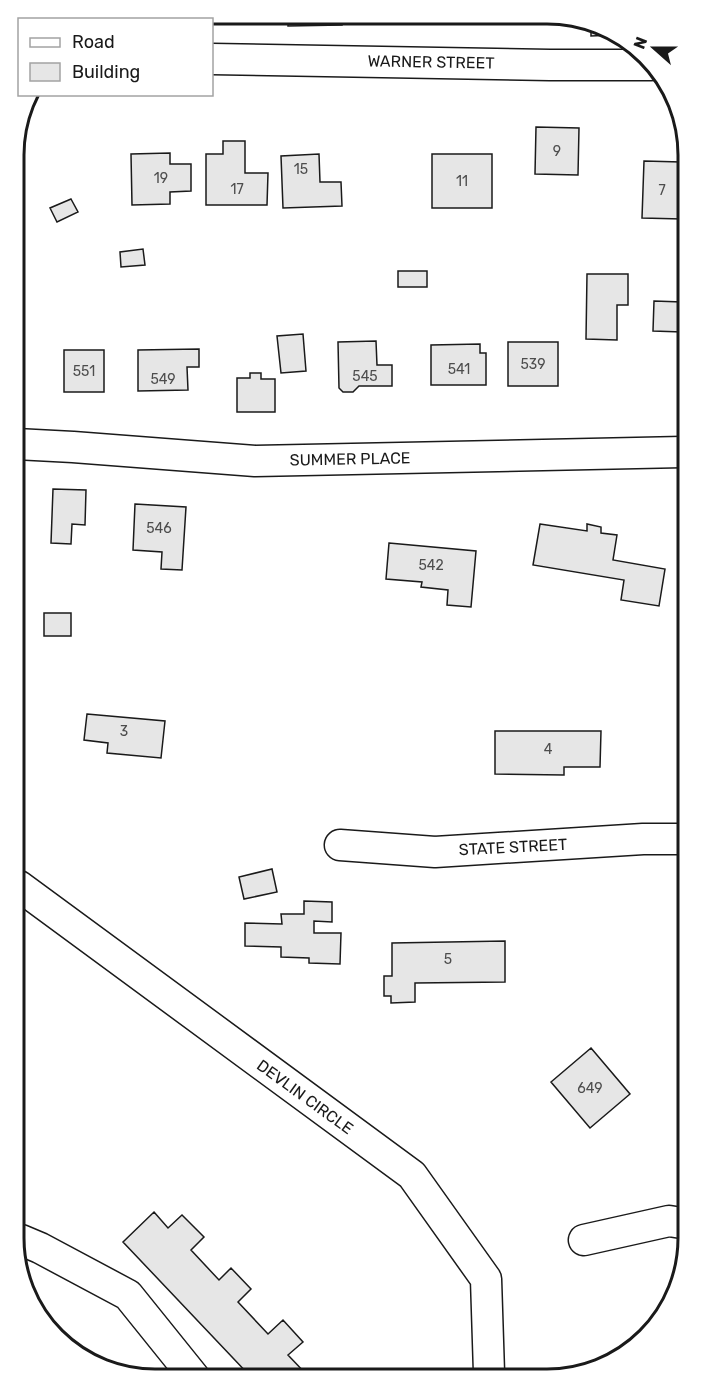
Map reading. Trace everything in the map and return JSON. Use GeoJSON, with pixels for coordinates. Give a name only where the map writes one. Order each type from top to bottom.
{"type":"FeatureCollection","features":[{"type":"Feature","properties":{"kind":"street","name":"WARNER STREET"},"geometry":{"type":"LineString","coordinates":[[213,59],[624,64]]}},
{"type":"Feature","properties":{"kind":"street","name":"SUMMER PLACE"},"geometry":{"type":"LineString","coordinates":[[24,444],[255,461],[678,452]]}},
{"type":"Feature","properties":{"kind":"street","name":"STATE STREET"},"geometry":{"type":"LineString","coordinates":[[340,845],[435,852],[643,839],[678,839]]}},
{"type":"Feature","properties":{"kind":"street","name":"DEVLIN CIRCLE"},"geometry":{"type":"LineString","coordinates":[[24,890],[412,1175],[486,1279],[489,1369]]}},
{"type":"Feature","properties":{"kind":"street"},"geometry":{"type":"LineString","coordinates":[[584,1240],[678,1222]]}},
{"type":"Feature","properties":{"kind":"street"},"geometry":{"type":"LineString","coordinates":[[24,1241],[128,1295],[188,1369]]}},
{"type":"Feature","properties":{"kind":"building"},"geometry":{"type":"Polygon","coordinates":[[[288,24],[342,25],[288,26],[288,24]]]}},
{"type":"Feature","properties":{"kind":"building"},"geometry":{"type":"Polygon","coordinates":[[[536,127],[579,128],[578,175],[535,174],[536,127]]]}},
{"type":"Feature","properties":{"kind":"building"},"geometry":{"type":"Polygon","coordinates":[[[223,141],[245,141],[245,173],[268,173],[267,205],[206,205],[206,154],[223,154],[223,141]]]}},
{"type":"Feature","properties":{"kind":"building"},"geometry":{"type":"Polygon","coordinates":[[[170,153],[170,164],[191,164],[191,191],[170,192],[170,204],[132,205],[131,154],[170,153]]]}},
{"type":"Feature","properties":{"kind":"building"},"geometry":{"type":"Polygon","coordinates":[[[319,154],[320,182],[341,182],[342,206],[283,208],[281,156],[319,154]]]}},
{"type":"Feature","properties":{"kind":"building"},"geometry":{"type":"Polygon","coordinates":[[[432,154],[492,154],[492,208],[432,208],[432,154]]]}},
{"type":"Feature","properties":{"kind":"building"},"geometry":{"type":"Polygon","coordinates":[[[644,161],[678,162],[678,219],[642,218],[644,161]]]}},
{"type":"Feature","properties":{"kind":"building"},"geometry":{"type":"Polygon","coordinates":[[[71,199],[78,212],[57,222],[50,208],[71,199]]]}},
{"type":"Feature","properties":{"kind":"building"},"geometry":{"type":"Polygon","coordinates":[[[143,249],[145,265],[121,267],[120,252],[143,249]]]}},
{"type":"Feature","properties":{"kind":"building"},"geometry":{"type":"Polygon","coordinates":[[[398,271],[427,271],[427,287],[398,287],[398,271]]]}},
{"type":"Feature","properties":{"kind":"building"},"geometry":{"type":"Polygon","coordinates":[[[587,274],[628,274],[628,305],[617,305],[617,340],[586,339],[587,274]]]}},
{"type":"Feature","properties":{"kind":"building"},"geometry":{"type":"Polygon","coordinates":[[[654,301],[678,302],[678,332],[653,331],[654,301]]]}},
{"type":"Feature","properties":{"kind":"building"},"geometry":{"type":"Polygon","coordinates":[[[303,334],[306,371],[281,373],[277,336],[303,334]]]}},
{"type":"Feature","properties":{"kind":"building"},"geometry":{"type":"Polygon","coordinates":[[[376,341],[377,365],[392,365],[392,386],[359,386],[353,392],[343,392],[339,388],[338,342],[376,341]]]}},
{"type":"Feature","properties":{"kind":"building"},"geometry":{"type":"Polygon","coordinates":[[[508,342],[558,342],[558,386],[508,386],[508,342]]]}},
{"type":"Feature","properties":{"kind":"building"},"geometry":{"type":"Polygon","coordinates":[[[480,344],[480,353],[486,353],[486,385],[431,385],[431,345],[480,344]]]}},
{"type":"Feature","properties":{"kind":"building"},"geometry":{"type":"Polygon","coordinates":[[[199,349],[199,367],[187,367],[188,390],[138,391],[138,350],[199,349]]]}},
{"type":"Feature","properties":{"kind":"building"},"geometry":{"type":"Polygon","coordinates":[[[64,350],[104,350],[104,392],[64,392],[64,350]]]}},
{"type":"Feature","properties":{"kind":"building"},"geometry":{"type":"Polygon","coordinates":[[[250,373],[261,373],[261,379],[275,379],[275,412],[237,412],[237,378],[250,378],[250,373]]]}},
{"type":"Feature","properties":{"kind":"building"},"geometry":{"type":"Polygon","coordinates":[[[53,489],[86,490],[85,525],[72,524],[71,544],[51,543],[53,489]]]}},
{"type":"Feature","properties":{"kind":"building"},"geometry":{"type":"Polygon","coordinates":[[[135,504],[186,507],[182,570],[161,569],[162,552],[133,550],[135,504]]]}},
{"type":"Feature","properties":{"kind":"building"},"geometry":{"type":"Polygon","coordinates":[[[540,524],[587,531],[587,524],[601,527],[601,533],[617,535],[613,560],[665,569],[659,606],[621,600],[624,580],[533,565],[540,524]]]}},
{"type":"Feature","properties":{"kind":"building"},"geometry":{"type":"Polygon","coordinates":[[[389,543],[476,551],[471,607],[447,605],[448,590],[421,587],[422,582],[386,579],[389,543]]]}},
{"type":"Feature","properties":{"kind":"building"},"geometry":{"type":"Polygon","coordinates":[[[44,613],[71,613],[71,636],[44,636],[44,613]]]}},
{"type":"Feature","properties":{"kind":"building"},"geometry":{"type":"Polygon","coordinates":[[[87,714],[165,721],[161,758],[107,753],[108,743],[84,740],[87,714]]]}},
{"type":"Feature","properties":{"kind":"building"},"geometry":{"type":"Polygon","coordinates":[[[495,731],[601,731],[600,767],[564,767],[564,775],[495,774],[495,731]]]}},
{"type":"Feature","properties":{"kind":"building"},"geometry":{"type":"Polygon","coordinates":[[[272,869],[277,892],[244,899],[239,877],[272,869]]]}},
{"type":"Feature","properties":{"kind":"building"},"geometry":{"type":"Polygon","coordinates":[[[304,901],[332,902],[332,922],[314,921],[314,933],[341,933],[340,964],[309,963],[309,958],[281,957],[281,947],[245,946],[245,923],[282,924],[281,914],[304,914],[304,901]]]}},
{"type":"Feature","properties":{"kind":"building"},"geometry":{"type":"Polygon","coordinates":[[[505,941],[505,982],[415,983],[415,1002],[391,1003],[391,996],[384,996],[384,976],[392,976],[392,943],[505,941]]]}},
{"type":"Feature","properties":{"kind":"building"},"geometry":{"type":"Polygon","coordinates":[[[591,1048],[630,1094],[590,1128],[551,1082],[591,1048]]]}},
{"type":"Feature","properties":{"kind":"building"},"geometry":{"type":"Polygon","coordinates":[[[154,1212],[168,1228],[182,1215],[204,1237],[191,1250],[219,1280],[231,1268],[251,1289],[238,1302],[268,1334],[283,1320],[303,1342],[288,1355],[301,1369],[243,1369],[123,1242],[154,1212]]]}}]}
